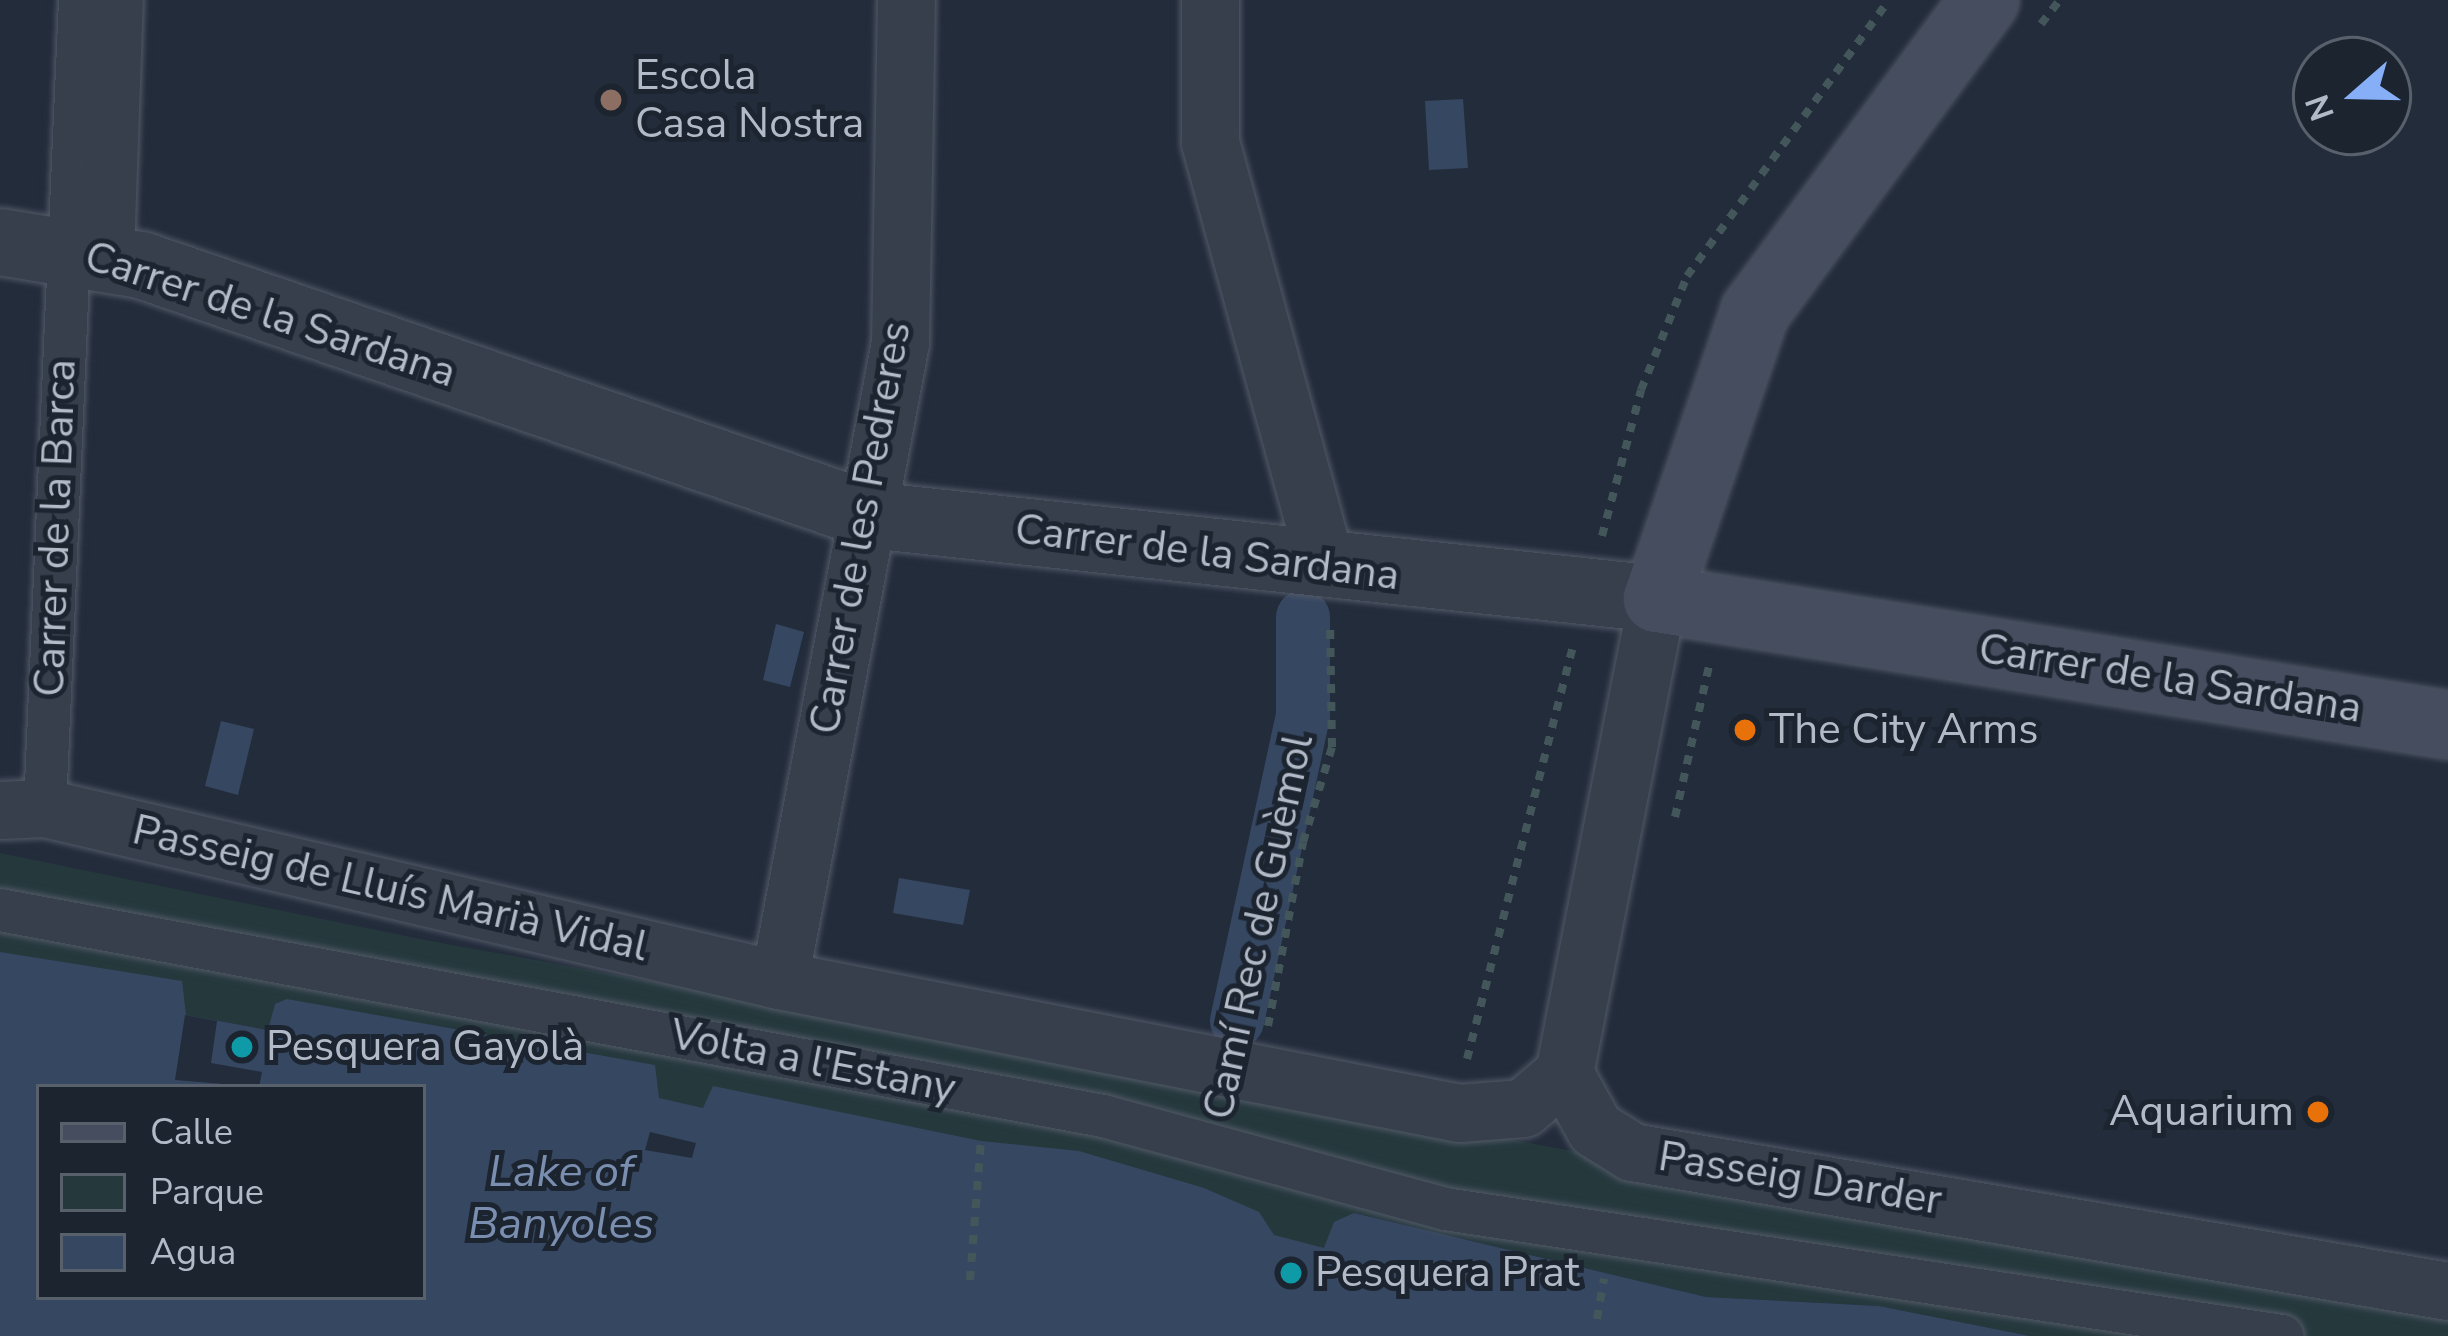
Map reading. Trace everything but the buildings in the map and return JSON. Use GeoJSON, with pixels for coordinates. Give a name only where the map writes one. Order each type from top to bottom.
{"type":"FeatureCollection","features":[{"type":"Feature","properties":{"kind":"main road"},"geometry":{"type":"LineString","coordinates":[[1657,599],[1755,312],[1985,0]]}},
{"type":"Feature","properties":{"kind":"main road","name":"Carrer de la Sardana"},"geometry":{"type":"LineString","coordinates":[[1657,599],[2448,725]]}},
{"type":"Feature","properties":{"kind":"street"},"geometry":{"type":"LineString","coordinates":[[80,0],[86,251]]}},
{"type":"Feature","properties":{"kind":"street","name":"Carrer de la Barca"},"geometry":{"type":"LineString","coordinates":[[22,809],[114,0]]}},
{"type":"Feature","properties":{"kind":"street","name":"Carrer de les Pedreres"},"geometry":{"type":"LineString","coordinates":[[779,980],[900,342],[906,0]]}},
{"type":"Feature","properties":{"kind":"street"},"geometry":{"type":"LineString","coordinates":[[1210,0],[1210,142],[1325,567]]}},
{"type":"Feature","properties":{"kind":"street","name":"Carrer de la Sardana"},"geometry":{"type":"LineString","coordinates":[[0,242],[86,251],[868,515],[1657,599]]}},
{"type":"Feature","properties":{"kind":"street"},"geometry":{"type":"LineString","coordinates":[[779,980],[1258,1077],[1491,1116],[1523,1108],[1564,1073],[1657,599]]}},
{"type":"Feature","properties":{"kind":"street","name":"Passeig de Lluís Marià Vidal"},"geometry":{"type":"LineString","coordinates":[[22,809],[779,980]]}},
{"type":"Feature","properties":{"kind":"street","name":"Volta a l'Estany"},"geometry":{"type":"LineString","coordinates":[[0,910],[1103,1116],[1612,1258]]}},
{"type":"Feature","properties":{"kind":"street","name":"Passeig Darder"},"geometry":{"type":"LineString","coordinates":[[1564,1073],[1595,1129],[1633,1152],[2448,1291]]}},
{"type":"Feature","properties":{"kind":"street","name":"Passeig Darder"},"geometry":{"type":"LineString","coordinates":[[1612,1258],[2282,1336]]}},
{"type":"Feature","properties":{"kind":"path","name":"Camí Rec de Guèmol"},"geometry":{"type":"LineString","coordinates":[[1258,1077],[1304,842],[1333,747],[1325,567]]}},
{"type":"Feature","properties":{"kind":"path"},"geometry":{"type":"LineString","coordinates":[[970,1280],[981,1141]]}},
{"type":"Feature","properties":{"kind":"path"},"geometry":{"type":"LineString","coordinates":[[1598,1319],[1612,1258]]}},
{"type":"Feature","properties":{"kind":"green space"},"geometry":{"type":"Polygon","coordinates":[[[0,853],[415,938],[2448,1312],[2448,1336],[2030,1336],[1879,1306],[1706,1297],[1354,1213],[1325,1249],[426,1088],[344,1011],[287,999],[269,1030],[185,1015],[0,1028],[0,853]]]}},
{"type":"Feature","properties":{"kind":"water"},"geometry":{"type":"Polygon","coordinates":[[[1463,99],[1468,168],[1429,170],[1425,101],[1463,99]]]}},
{"type":"Feature","properties":{"kind":"water"},"geometry":{"type":"Polygon","coordinates":[[[776,624],[804,632],[790,687],[763,680],[776,624]]]}},
{"type":"Feature","properties":{"kind":"water"},"geometry":{"type":"Polygon","coordinates":[[[221,721],[254,729],[238,795],[205,786],[221,721]]]}},
{"type":"Feature","properties":{"kind":"water"},"geometry":{"type":"Polygon","coordinates":[[[899,878],[970,890],[963,925],[893,913],[899,878]]]}},
{"type":"Feature","properties":{"kind":"water","name":"Lake of Banyoles"},"geometry":{"type":"Polygon","coordinates":[[[0,952],[182,981],[186,1015],[268,1030],[275,1004],[287,999],[655,1065],[659,1098],[703,1108],[713,1086],[981,1141],[1079,1151],[1204,1188],[1259,1212],[1274,1235],[1324,1248],[1334,1222],[1354,1213],[1706,1297],[1879,1306],[2030,1336],[0,1336],[0,952]]]}},
{"type":"Feature","properties":{"kind":"pier"},"geometry":{"type":"Polygon","coordinates":[[[185,1015],[217,1021],[211,1063],[262,1072],[260,1084],[175,1080],[185,1015]]]}},
{"type":"Feature","properties":{"kind":"pier"},"geometry":{"type":"Polygon","coordinates":[[[650,1132],[696,1143],[692,1158],[645,1150],[650,1132]]]}},
{"type":"Feature","properties":{"kind":"waterway"},"geometry":{"type":"LineString","coordinates":[[1237,1021],[1303,715],[1303,617]]}},
{"type":"Feature","properties":{"kind":"place","name":"Escola Casa Nostra"},"geometry":{"type":"Point","coordinates":[611,100]}},
{"type":"Feature","properties":{"kind":"place","name":"The City Arms"},"geometry":{"type":"Point","coordinates":[1745,730]}},
{"type":"Feature","properties":{"kind":"place","name":"Pesquera Gayolà"},"geometry":{"type":"Point","coordinates":[242,1047]}},
{"type":"Feature","properties":{"kind":"place","name":"Aquarium"},"geometry":{"type":"Point","coordinates":[2318,1112]}},
{"type":"Feature","properties":{"kind":"place","name":"Pesquera Prat"},"geometry":{"type":"Point","coordinates":[1291,1273]}}]}
